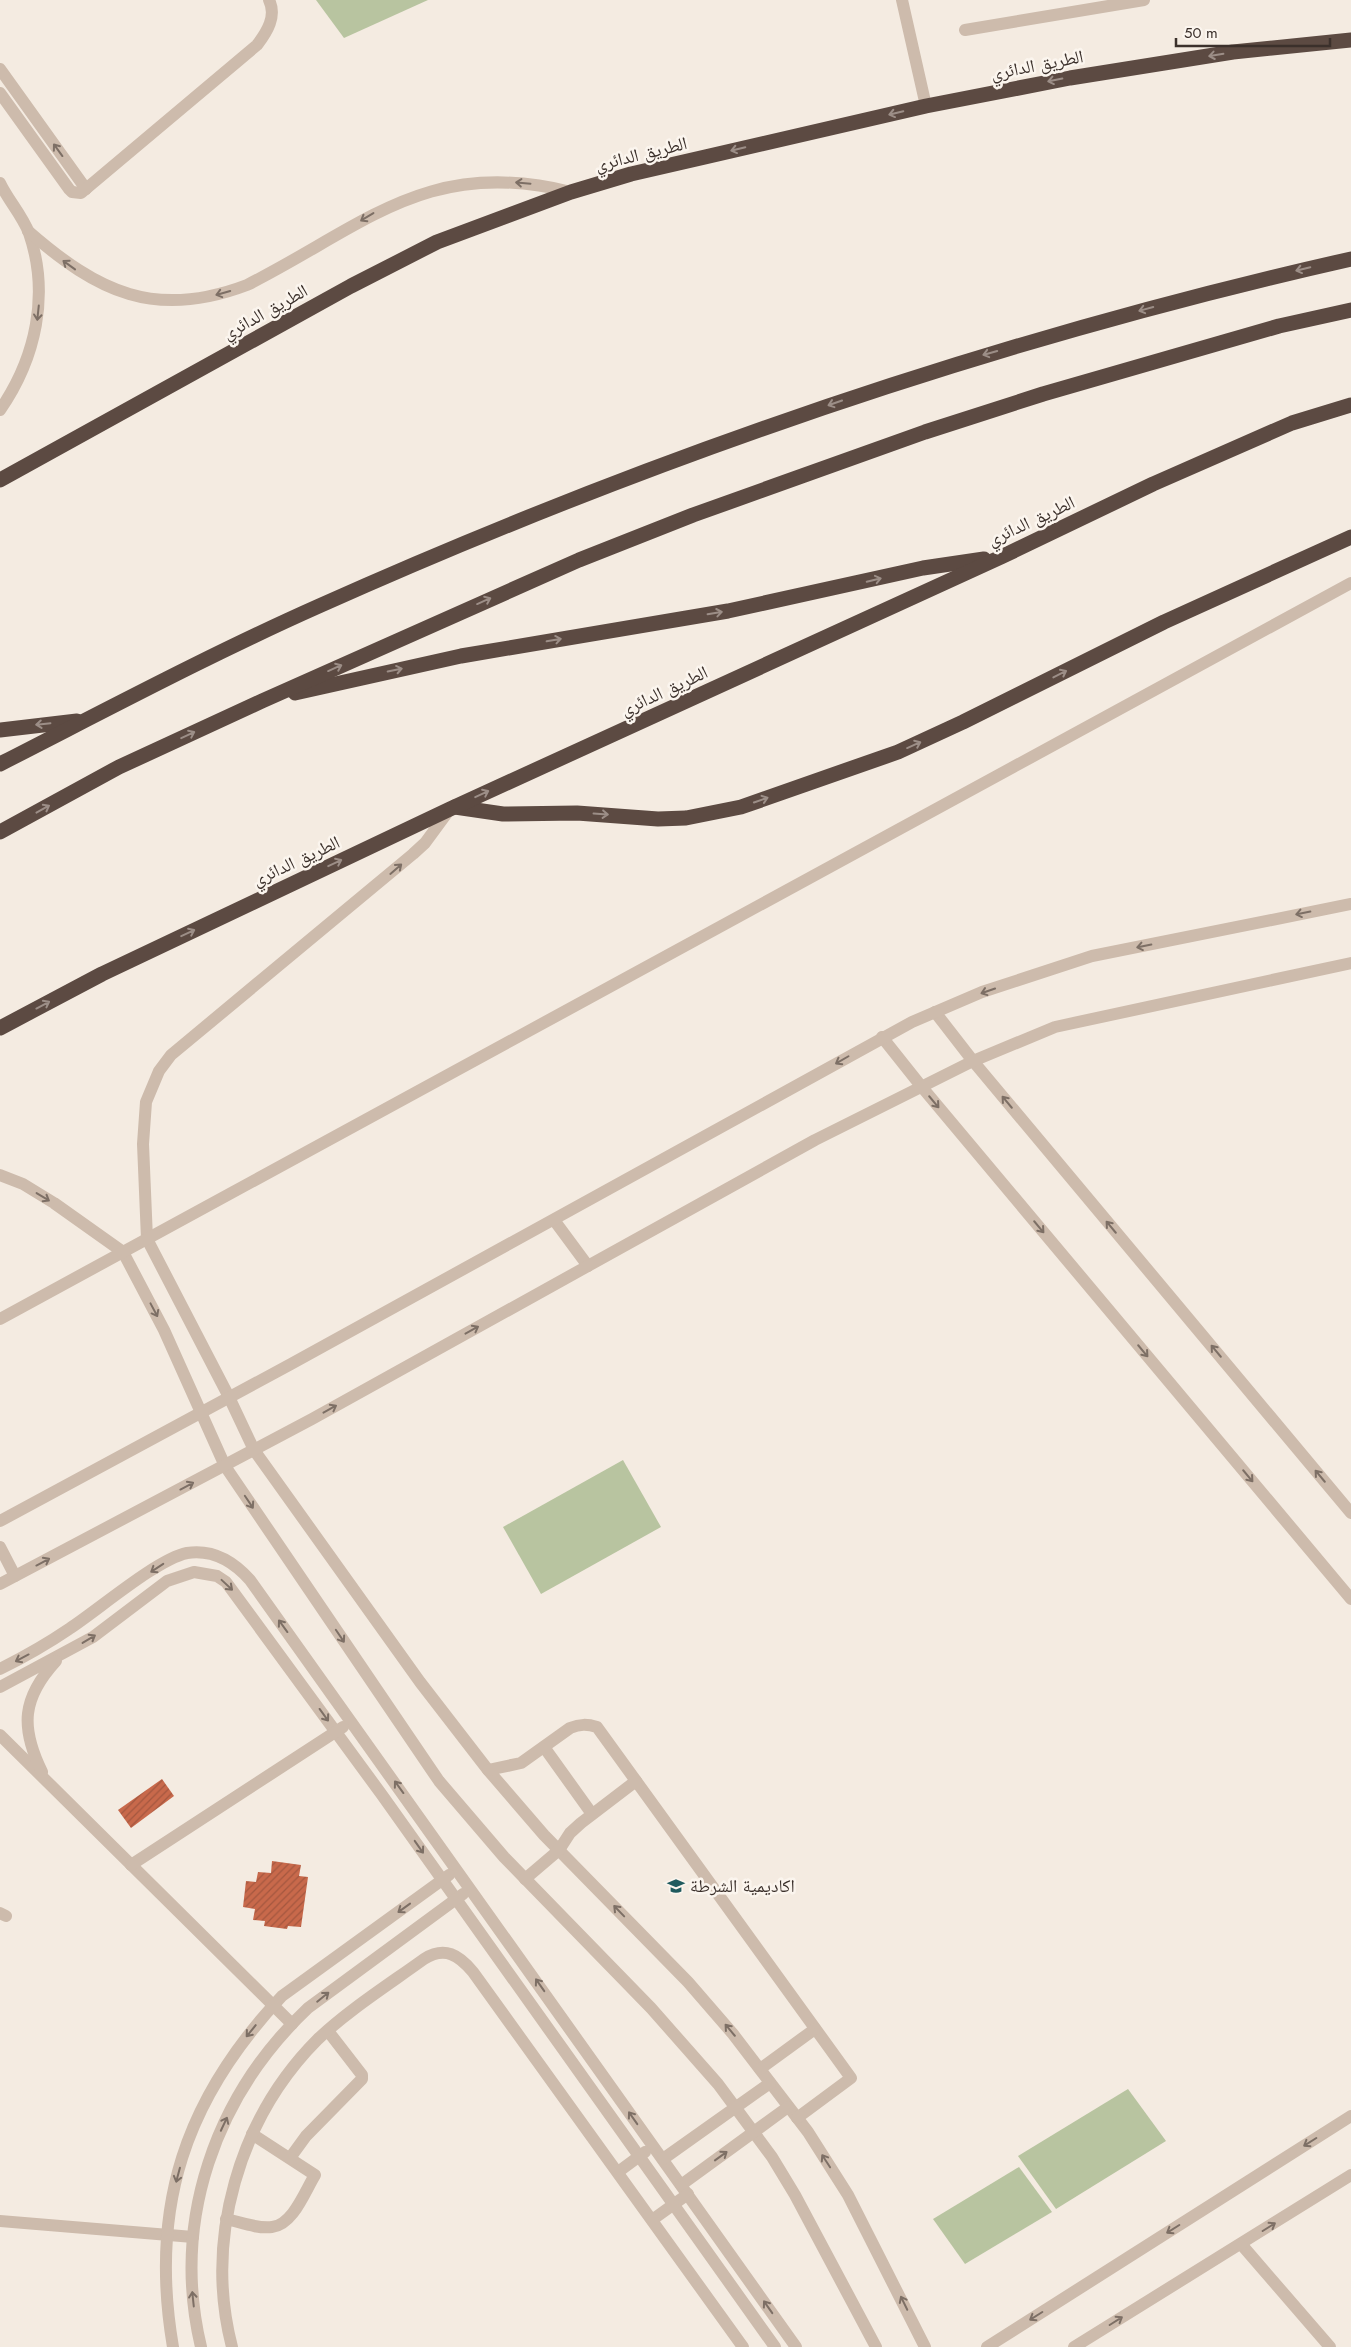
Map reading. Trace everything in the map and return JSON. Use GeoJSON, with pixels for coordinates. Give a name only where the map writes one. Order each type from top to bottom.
{"type":"FeatureCollection","features":[{"type":"Feature","properties":{"kind":"highway","name":"الطريق الدائري"},"geometry":{"type":"LineString","coordinates":[[0,480],[351,286],[437,242],[570,192],[640,172],[926,106],[1070,78],[1214,55],[1351,40]]}},
{"type":"Feature","properties":{"kind":"highway"},"geometry":{"type":"LineString","coordinates":[[0,764],[204,659],[319,605],[560,503],[746,433],[869,391],[1078,327],[1184,299],[1351,259]]}},
{"type":"Feature","properties":{"kind":"highway"},"geometry":{"type":"LineString","coordinates":[[0,832],[119,767],[262,701],[579,560],[809,472],[934,430],[1133,367],[1279,326],[1351,310]]}},
{"type":"Feature","properties":{"kind":"highway","name":"الطريق الدائري"},"geometry":{"type":"LineString","coordinates":[[0,1028],[102,974],[452,808],[1001,557],[1236,446],[1292,423],[1351,405]]}},
{"type":"Feature","properties":{"kind":"highway"},"geometry":{"type":"LineString","coordinates":[[452,808],[502,814],[577,813],[658,819],[686,818],[740,807],[898,752],[964,722],[1164,622],[1351,538]]}},
{"type":"Feature","properties":{"kind":"highway"},"geometry":{"type":"LineString","coordinates":[[262,701],[461,656],[728,611],[923,568],[1001,557]]}},
{"type":"Feature","properties":{"kind":"highway"},"geometry":{"type":"LineString","coordinates":[[0,730],[86,720]]}},
{"type":"Feature","properties":{"kind":"street"},"geometry":{"type":"LineString","coordinates":[[0,93],[69,189],[77,194],[86,189],[258,45],[270,27],[272,6],[269,0]]}},
{"type":"Feature","properties":{"kind":"street"},"geometry":{"type":"LineString","coordinates":[[902,0],[926,106]]}},
{"type":"Feature","properties":{"kind":"street"},"geometry":{"type":"LineString","coordinates":[[965,30],[1144,0]]}},
{"type":"Feature","properties":{"kind":"street"},"geometry":{"type":"LineString","coordinates":[[0,69],[86,189]]}},
{"type":"Feature","properties":{"kind":"street"},"geometry":{"type":"LineString","coordinates":[[0,183],[5,203],[28,231],[68,265],[104,286],[144,298],[186,300],[227,292],[247,285],[373,214],[424,192],[479,182],[507,182],[535,184],[570,192]]}},
{"type":"Feature","properties":{"kind":"street"},"geometry":{"type":"LineString","coordinates":[[0,410],[22,373],[30,353],[36,329],[38,279],[28,231]]}},
{"type":"Feature","properties":{"kind":"street"},"geometry":{"type":"LineString","coordinates":[[0,1319],[1351,583]]}},
{"type":"Feature","properties":{"kind":"street"},"geometry":{"type":"LineString","coordinates":[[452,808],[425,843],[413,854],[170,1056],[159,1071],[146,1102],[143,1144],[147,1239],[254,1450],[420,1682],[510,1798],[688,1982],[733,2034],[797,2118],[848,2195],[926,2347]]}},
{"type":"Feature","properties":{"kind":"street"},"geometry":{"type":"LineString","coordinates":[[0,1520],[229,1398],[765,1104],[882,1037],[935,1012],[982,992],[1092,956],[1351,904]]}},
{"type":"Feature","properties":{"kind":"street"},"geometry":{"type":"LineString","coordinates":[[0,1584],[225,1466],[815,1140],[973,1061],[1055,1027],[1351,964]]}},
{"type":"Feature","properties":{"kind":"street"},"geometry":{"type":"LineString","coordinates":[[935,1012],[973,1061],[1351,1513]]}},
{"type":"Feature","properties":{"kind":"street"},"geometry":{"type":"LineString","coordinates":[[882,1037],[1351,1599]]}},
{"type":"Feature","properties":{"kind":"street"},"geometry":{"type":"LineString","coordinates":[[0,1175],[23,1184],[54,1203],[123,1252],[164,1330],[202,1411],[225,1466],[439,1781],[525,1879],[651,2008],[718,2084],[772,2157],[796,2195],[876,2347]]}},
{"type":"Feature","properties":{"kind":"street"},"geometry":{"type":"LineString","coordinates":[[554,1220],[588,1266]]}},
{"type":"Feature","properties":{"kind":"street"},"geometry":{"type":"LineString","coordinates":[[0,1547],[15,1576]]}},
{"type":"Feature","properties":{"kind":"street"},"geometry":{"type":"LineString","coordinates":[[0,1669],[69,1630],[160,1566],[188,1553],[204,1554],[226,1559],[238,1566],[458,1869],[796,2347]]}},
{"type":"Feature","properties":{"kind":"street"},"geometry":{"type":"LineString","coordinates":[[0,1687],[93,1637],[167,1581],[194,1572],[206,1573],[226,1582],[443,1880],[775,2347]]}},
{"type":"Feature","properties":{"kind":"street"},"geometry":{"type":"LineString","coordinates":[[46,1781],[31,1744],[26,1722],[28,1706],[34,1690],[63,1654]]}},
{"type":"Feature","properties":{"kind":"street"},"geometry":{"type":"LineString","coordinates":[[131,1865],[351,1721]]}},
{"type":"Feature","properties":{"kind":"street"},"geometry":{"type":"LineString","coordinates":[[488,1770],[521,1762],[578,1725],[588,1724],[597,1728],[851,2078],[797,2118]]}},
{"type":"Feature","properties":{"kind":"street"},"geometry":{"type":"LineString","coordinates":[[0,1735],[292,2024]]}},
{"type":"Feature","properties":{"kind":"street"},"geometry":{"type":"LineString","coordinates":[[0,1742],[14,1748]]}},
{"type":"Feature","properties":{"kind":"street"},"geometry":{"type":"LineString","coordinates":[[544,1747],[592,1814]]}},
{"type":"Feature","properties":{"kind":"street"},"geometry":{"type":"LineString","coordinates":[[525,1879],[559,1850],[570,1833],[636,1781]]}},
{"type":"Feature","properties":{"kind":"street"},"geometry":{"type":"LineString","coordinates":[[173,2347],[165,2287],[168,2235],[174,2188],[192,2128],[219,2074],[238,2047],[273,2006],[302,1981],[458,1869]]}},
{"type":"Feature","properties":{"kind":"street"},"geometry":{"type":"LineString","coordinates":[[201,2347],[191,2280],[197,2205],[206,2169],[221,2129],[241,2090],[259,2062],[292,2024],[332,1989],[471,1888]]}},
{"type":"Feature","properties":{"kind":"street"},"geometry":{"type":"LineString","coordinates":[[232,2347],[224,2301],[222,2258],[226,2219],[232,2190],[258,2122],[295,2066],[328,2031],[341,2019],[424,1959],[438,1952],[454,1954],[463,1960],[473,1972],[744,2347]]}},
{"type":"Feature","properties":{"kind":"street"},"geometry":{"type":"LineString","coordinates":[[760,2069],[816,2029]]}},
{"type":"Feature","properties":{"kind":"street"},"geometry":{"type":"LineString","coordinates":[[290,2158],[306,2136],[362,2079],[362,2075],[328,2031]]}},
{"type":"Feature","properties":{"kind":"street"},"geometry":{"type":"LineString","coordinates":[[663,2159],[770,2083]]}},
{"type":"Feature","properties":{"kind":"street"},"geometry":{"type":"LineString","coordinates":[[652,2220],[673,2205],[684,2189],[788,2107]]}},
{"type":"Feature","properties":{"kind":"street"},"geometry":{"type":"LineString","coordinates":[[987,2347],[1351,2116]]}},
{"type":"Feature","properties":{"kind":"street"},"geometry":{"type":"LineString","coordinates":[[226,2219],[264,2227],[274,2227],[292,2215],[315,2175],[252,2134]]}},
{"type":"Feature","properties":{"kind":"street"},"geometry":{"type":"LineString","coordinates":[[618,2172],[653,2146]]}},
{"type":"Feature","properties":{"kind":"street"},"geometry":{"type":"LineString","coordinates":[[1074,2347],[1351,2175]]}},
{"type":"Feature","properties":{"kind":"street"},"geometry":{"type":"LineString","coordinates":[[0,2221],[193,2237]]}},
{"type":"Feature","properties":{"kind":"street"},"geometry":{"type":"LineString","coordinates":[[1241,2244],[1330,2347]]}},
{"type":"Feature","properties":{"kind":"green space"},"geometry":{"type":"Polygon","coordinates":[[[316,0],[428,0],[344,38],[316,0]]]}},
{"type":"Feature","properties":{"kind":"green space"},"geometry":{"type":"Polygon","coordinates":[[[623,1460],[661,1527],[541,1594],[503,1527],[623,1460]]]}},
{"type":"Feature","properties":{"kind":"green space"},"geometry":{"type":"Polygon","coordinates":[[[1128,2089],[1166,2141],[1056,2209],[1018,2156],[1128,2089]]]}},
{"type":"Feature","properties":{"kind":"green space"},"geometry":{"type":"Polygon","coordinates":[[[1019,2167],[1052,2212],[965,2264],[933,2219],[1019,2167]]]}},
{"type":"Feature","properties":{"kind":"building"},"geometry":{"type":"Polygon","coordinates":[[[162,1779],[174,1796],[131,1828],[118,1810],[162,1779]]]}},
{"type":"Feature","properties":{"kind":"building"},"geometry":{"type":"Polygon","coordinates":[[[272,1861],[301,1865],[299,1876],[308,1877],[301,1927],[288,1926],[287,1929],[264,1926],[265,1921],[253,1920],[255,1909],[243,1907],[246,1881],[256,1882],[258,1872],[271,1873],[272,1861]]]}},
{"type":"Feature","properties":{"kind":"place","name":"اكاديمية الشرطة"},"geometry":{"type":"Point","coordinates":[676,1886]}}]}
